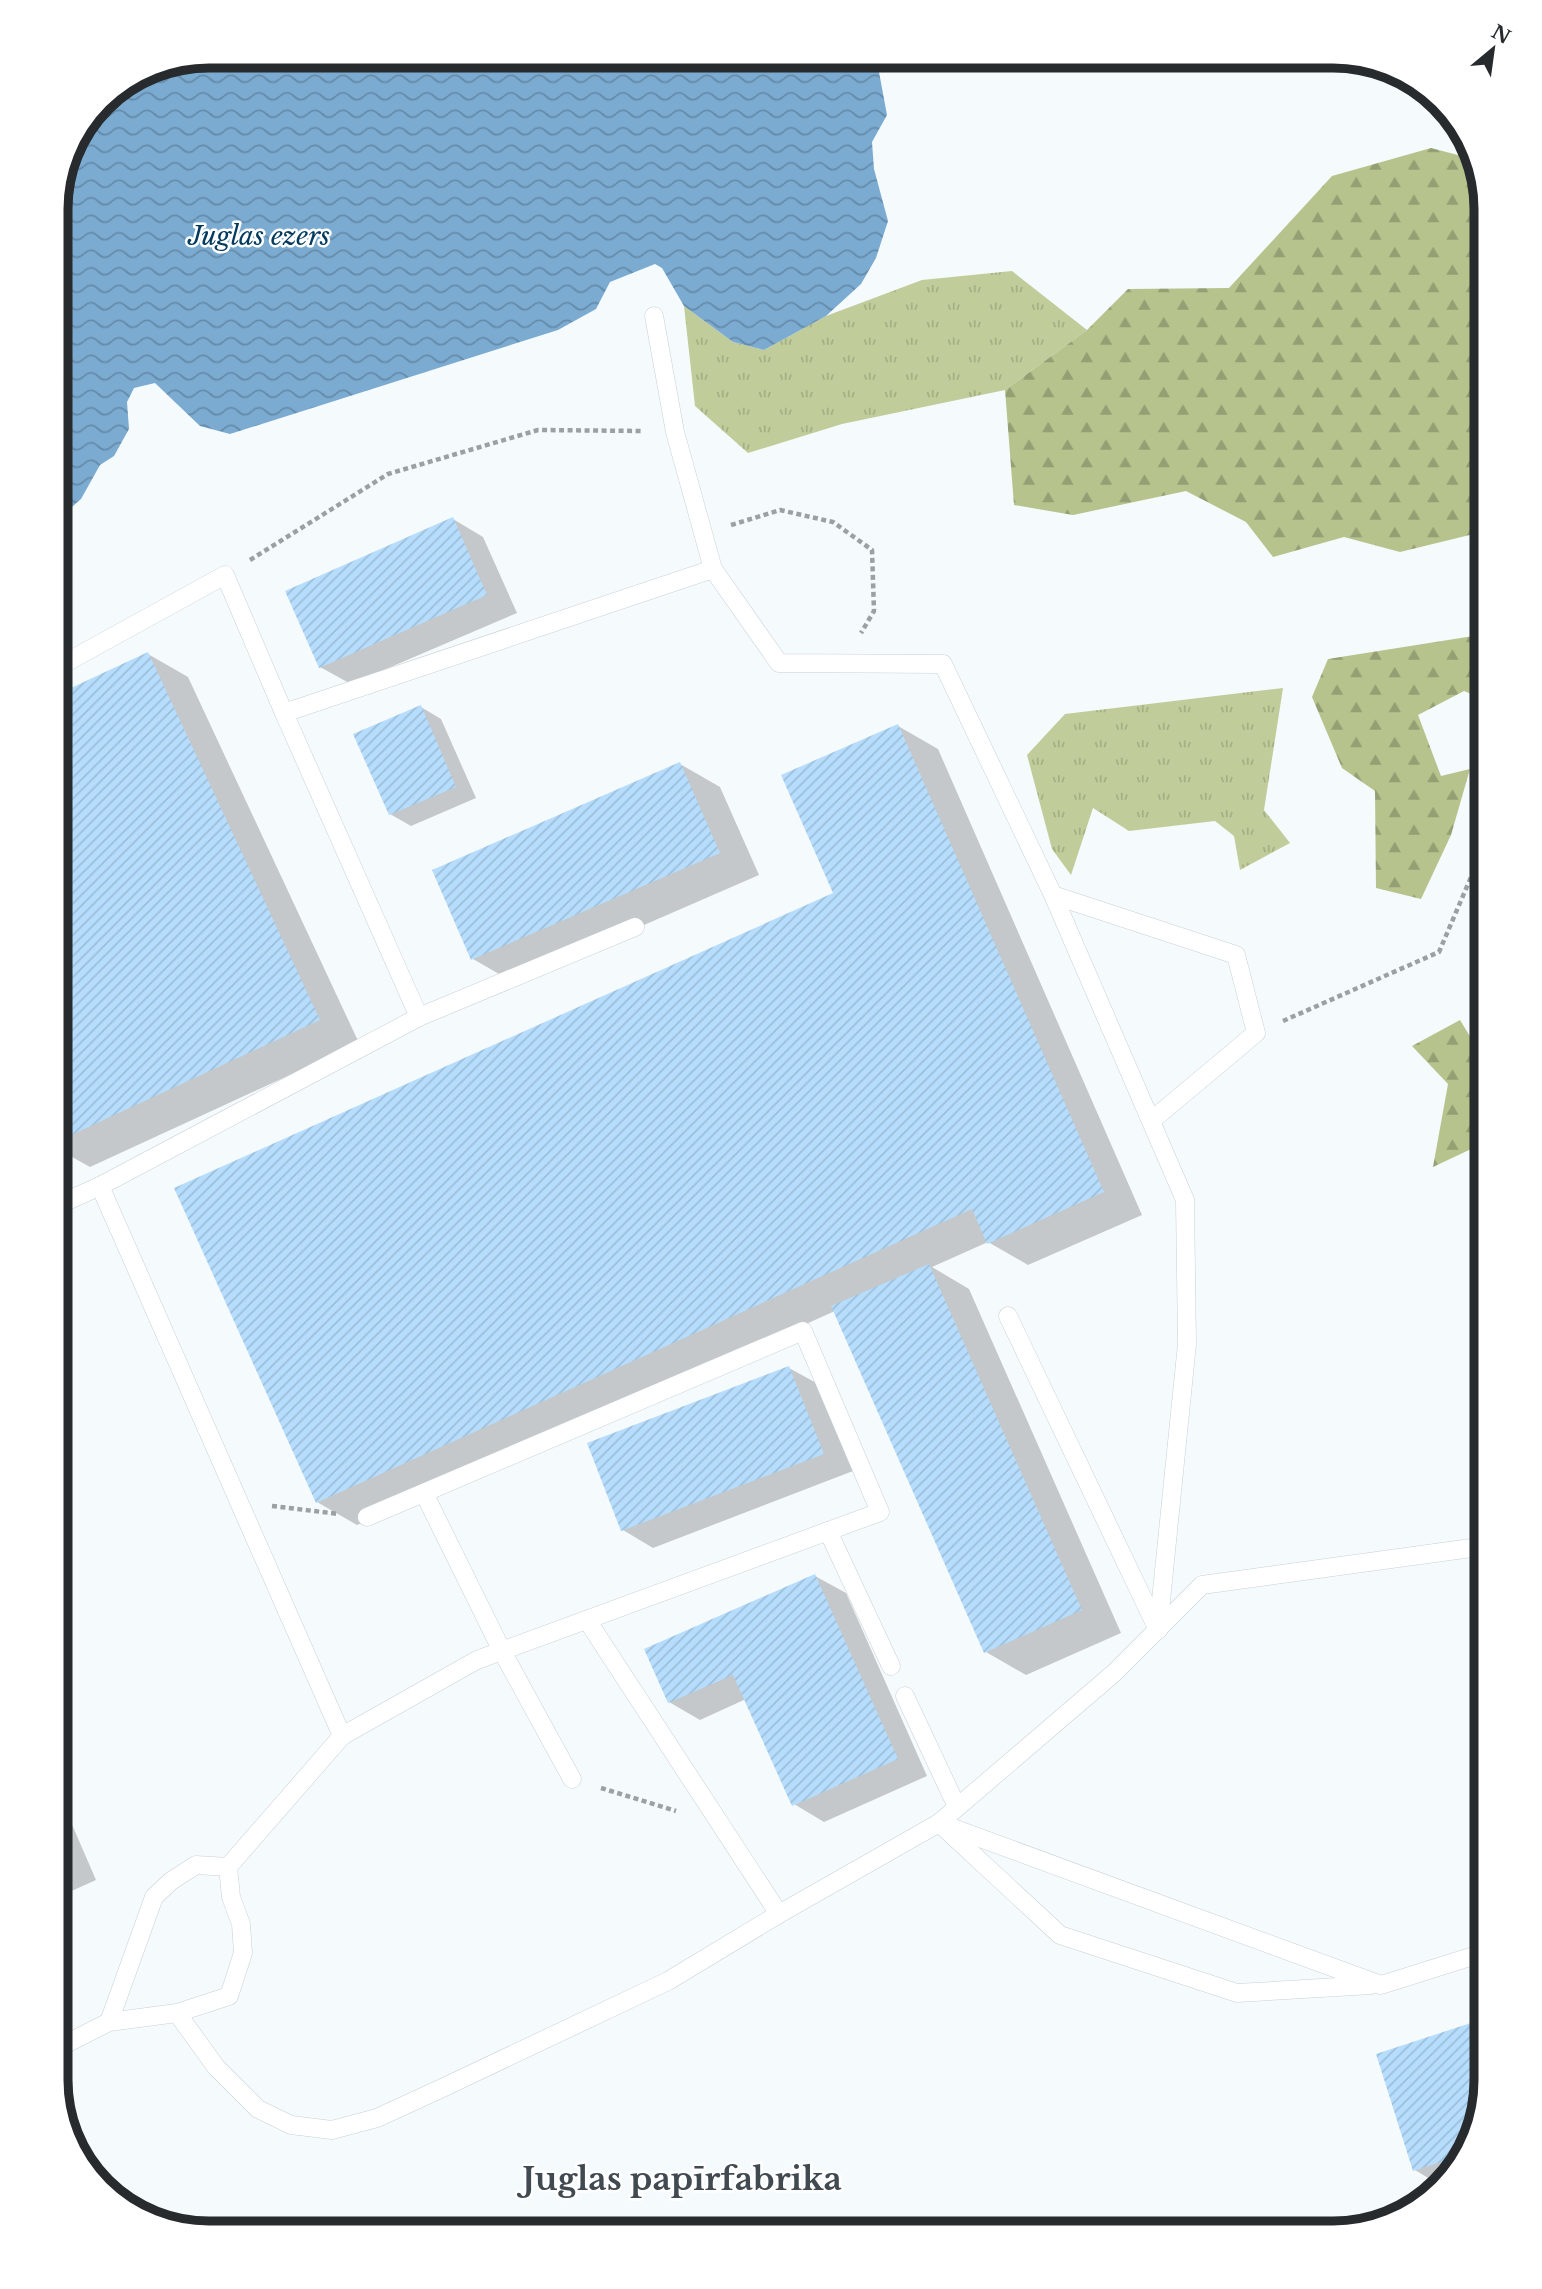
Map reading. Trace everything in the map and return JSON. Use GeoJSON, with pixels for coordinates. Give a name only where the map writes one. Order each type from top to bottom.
{"type":"FeatureCollection","features":[{"type":"Feature","properties":{"kind":"lane"},"geometry":{"type":"LineString","coordinates":[[654,316],[675,432],[713,569],[779,663],[943,664],[1053,895],[1185,1199],[1186,1344],[1158,1630]]}},
{"type":"Feature","properties":{"kind":"lane"},"geometry":{"type":"LineString","coordinates":[[284,713],[713,569]]}},
{"type":"Feature","properties":{"kind":"lane"},"geometry":{"type":"LineString","coordinates":[[69,661],[225,575],[419,1017]]}},
{"type":"Feature","properties":{"kind":"lane"},"geometry":{"type":"LineString","coordinates":[[1053,895],[1236,955],[1256,1033],[1151,1121]]}},
{"type":"Feature","properties":{"kind":"lane"},"geometry":{"type":"LineString","coordinates":[[68,1200],[419,1017],[635,928]]}},
{"type":"Feature","properties":{"kind":"lane"},"geometry":{"type":"LineString","coordinates":[[100,1186],[342,1736]]}},
{"type":"Feature","properties":{"kind":"lane"},"geometry":{"type":"LineString","coordinates":[[1008,1316],[1158,1630]]}},
{"type":"Feature","properties":{"kind":"lane"},"geometry":{"type":"LineString","coordinates":[[68,2043],[109,2022],[177,2013],[229,1996],[243,1953],[242,1924],[231,1897],[228,1867],[342,1736],[477,1660],[880,1512],[803,1331],[367,1517]]}},
{"type":"Feature","properties":{"kind":"lane"},"geometry":{"type":"LineString","coordinates":[[424,1493],[502,1651],[572,1779]]}},
{"type":"Feature","properties":{"kind":"lane"},"geometry":{"type":"LineString","coordinates":[[828,1531],[891,1666]]}},
{"type":"Feature","properties":{"kind":"lane"},"geometry":{"type":"LineString","coordinates":[[177,2013],[216,2067],[258,2109],[291,2125],[332,2130],[377,2118],[668,1981],[939,1823],[1114,1673],[1202,1585],[1474,1548]]}},
{"type":"Feature","properties":{"kind":"lane"},"geometry":{"type":"LineString","coordinates":[[587,1620],[779,1914]]}},
{"type":"Feature","properties":{"kind":"lane"},"geometry":{"type":"LineString","coordinates":[[905,1696],[957,1807]]}},
{"type":"Feature","properties":{"kind":"lane"},"geometry":{"type":"LineString","coordinates":[[939,1823],[1381,1985]]}},
{"type":"Feature","properties":{"kind":"lane"},"geometry":{"type":"LineString","coordinates":[[939,1823],[1060,1935],[1237,1993],[1381,1985],[1474,1956]]}},
{"type":"Feature","properties":{"kind":"lane"},"geometry":{"type":"LineString","coordinates":[[109,2022],[155,1897],[171,1881],[196,1865],[228,1867]]}},
{"type":"Feature","properties":{"kind":"path"},"geometry":{"type":"LineString","coordinates":[[225,575],[388,474],[538,430],[675,432]]}},
{"type":"Feature","properties":{"kind":"path"},"geometry":{"type":"LineString","coordinates":[[703,533],[780,510],[833,522],[872,550],[874,611],[843,663]]}},
{"type":"Feature","properties":{"kind":"path"},"geometry":{"type":"LineString","coordinates":[[1256,1033],[1438,952],[1474,870]]}},
{"type":"Feature","properties":{"kind":"path"},"geometry":{"type":"LineString","coordinates":[[239,1502],[367,1517]]}},
{"type":"Feature","properties":{"kind":"path"},"geometry":{"type":"LineString","coordinates":[[572,1779],[724,1826]]}},
{"type":"Feature","properties":{"kind":"green space"},"geometry":{"type":"Polygon","coordinates":[[[1431,148],[1464,157],[1473,190],[1474,209],[1474,534],[1400,552],[1344,537],[1273,557],[1246,522],[1186,491],[1073,515],[1014,505],[1005,390],[1087,330],[1128,289],[1229,288],[1332,176],[1431,148]]]}},
{"type":"Feature","properties":{"kind":"green space"},"geometry":{"type":"Polygon","coordinates":[[[1012,271],[1087,330],[1005,390],[842,424],[748,453],[695,406],[684,306],[733,342],[764,350],[826,316],[922,280],[1012,271]]]}},
{"type":"Feature","properties":{"kind":"green space"},"geometry":{"type":"Polygon","coordinates":[[[1474,636],[1474,695],[1464,691],[1418,715],[1441,776],[1470,769],[1451,835],[1421,899],[1376,888],[1375,791],[1342,768],[1312,697],[1328,659],[1474,636]]]}},
{"type":"Feature","properties":{"kind":"green space"},"geometry":{"type":"Polygon","coordinates":[[[1283,688],[1264,810],[1290,843],[1240,870],[1234,836],[1215,821],[1129,831],[1093,808],[1071,875],[1052,849],[1027,755],[1065,714],[1283,688]]]}},
{"type":"Feature","properties":{"kind":"green space"},"geometry":{"type":"Polygon","coordinates":[[[1460,1020],[1474,1043],[1474,1148],[1433,1167],[1448,1084],[1412,1046],[1460,1020]]]}},
{"type":"Feature","properties":{"kind":"water","name":"Juglas ezers"},"geometry":{"type":"Polygon","coordinates":[[[200,69],[878,69],[887,115],[872,142],[874,169],[888,221],[876,258],[861,284],[826,316],[764,350],[733,342],[684,306],[662,268],[655,264],[610,282],[596,309],[558,330],[230,434],[200,426],[155,383],[134,388],[127,402],[129,429],[114,456],[100,465],[81,499],[69,510],[69,190],[83,147],[97,123],[116,103],[139,87],[164,76],[200,69]]]}},
{"type":"Feature","properties":{"kind":"building"},"geometry":{"type":"Polygon","coordinates":[[[453,517],[487,595],[319,668],[285,591],[453,517]]]}},
{"type":"Feature","properties":{"kind":"building"},"geometry":{"type":"Polygon","coordinates":[[[148,652],[320,1020],[69,1136],[69,689],[148,652]]]}},
{"type":"Feature","properties":{"kind":"building"},"geometry":{"type":"Polygon","coordinates":[[[421,705],[456,787],[389,815],[353,734],[421,705]]]}},
{"type":"Feature","properties":{"kind":"building"},"geometry":{"type":"Polygon","coordinates":[[[898,724],[1104,1192],[987,1244],[972,1209],[316,1503],[174,1188],[833,893],[781,775],[898,724]]]}},
{"type":"Feature","properties":{"kind":"building"},"geometry":{"type":"Polygon","coordinates":[[[680,762],[720,853],[471,960],[432,870],[680,762]]]}},
{"type":"Feature","properties":{"kind":"building"},"geometry":{"type":"Polygon","coordinates":[[[929,1264],[1082,1610],[984,1653],[831,1306],[929,1264]]]}},
{"type":"Feature","properties":{"kind":"building"},"geometry":{"type":"Polygon","coordinates":[[[789,1366],[824,1454],[621,1531],[587,1443],[789,1366]]]}},
{"type":"Feature","properties":{"kind":"building"},"geometry":{"type":"Polygon","coordinates":[[[815,1574],[898,1759],[792,1806],[733,1675],[668,1703],[644,1649],[815,1574]]]}},
{"type":"Feature","properties":{"kind":"building"},"geometry":{"type":"Polygon","coordinates":[[[1474,2022],[1473,2099],[1463,2134],[1449,2159],[1413,2171],[1376,2054],[1474,2022]]]}},
{"type":"Feature","properties":{"kind":"district","name":"Juglas papīrfabrika"},"geometry":{"type":"Point","coordinates":[682,2179]}}]}
